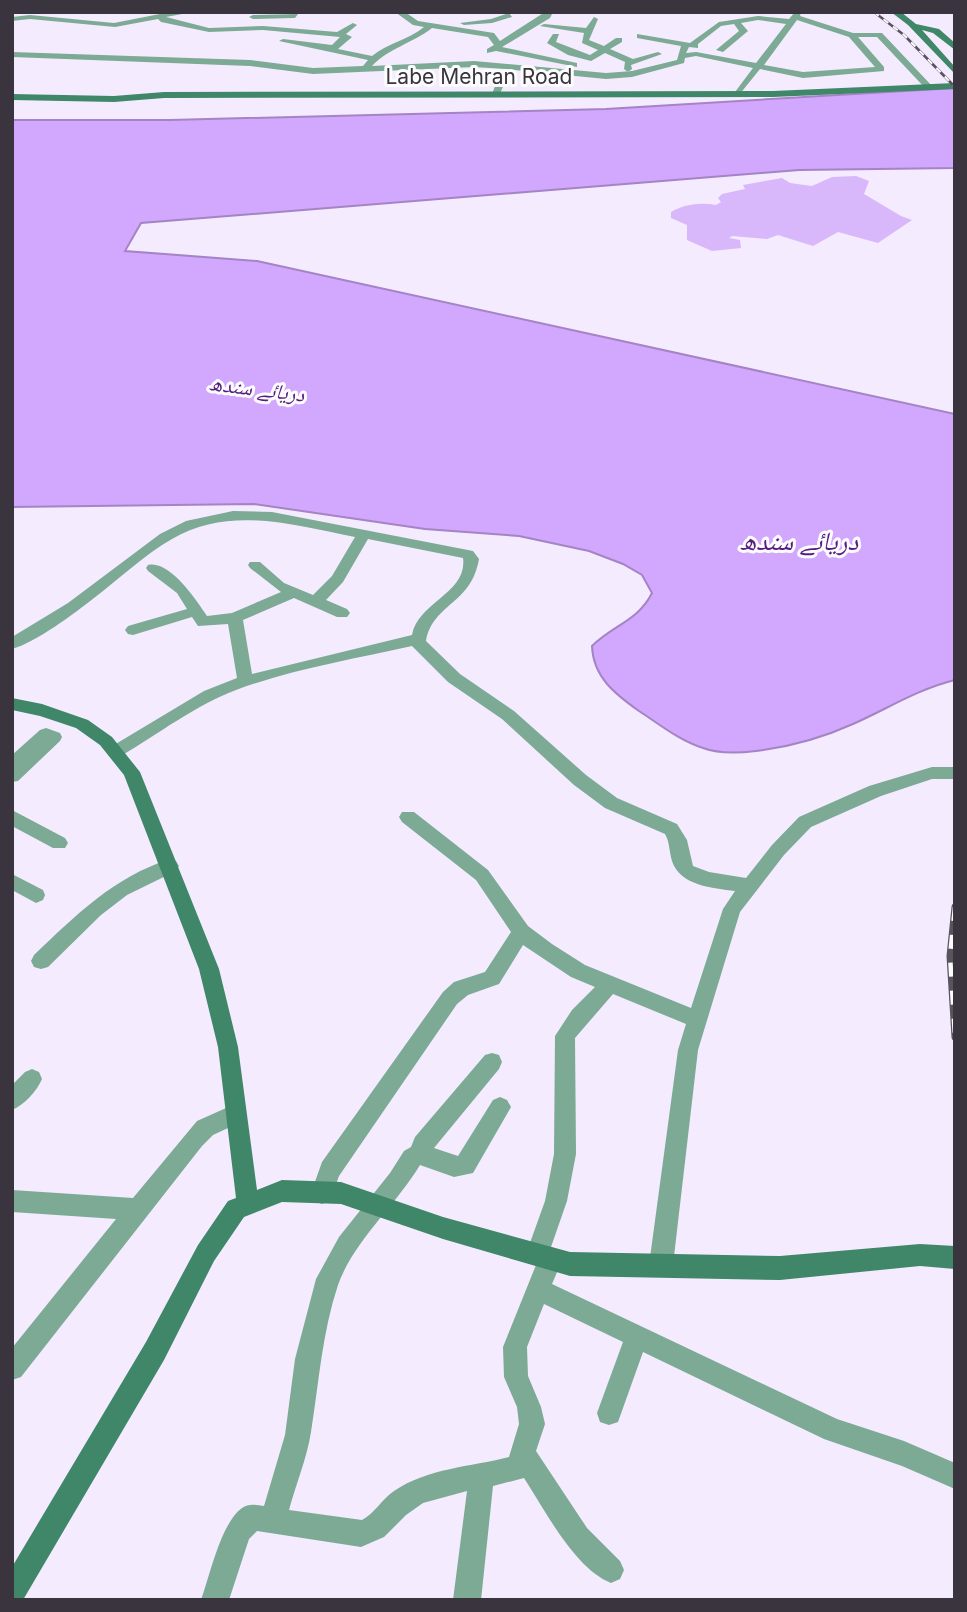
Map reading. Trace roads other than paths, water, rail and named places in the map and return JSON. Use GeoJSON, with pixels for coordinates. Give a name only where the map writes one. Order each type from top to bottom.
{"type":"FeatureCollection","features":[{"type":"Feature","properties":{"kind":"main road"},"geometry":{"type":"LineString","coordinates":[[895,12],[914,26],[955,72]]}},
{"type":"Feature","properties":{"kind":"main road"},"geometry":{"type":"LineString","coordinates":[[914,26],[936,31],[955,48]]}},
{"type":"Feature","properties":{"kind":"main road","name":"Labe Mehran Road"},"geometry":{"type":"LineString","coordinates":[[12,97],[114,99],[164,95],[773,94],[950,86]]}},
{"type":"Feature","properties":{"kind":"main road"},"geometry":{"type":"LineString","coordinates":[[12,704],[42,710],[82,724],[106,741],[131,772],[209,969],[228,1047],[248,1205]]}},
{"type":"Feature","properties":{"kind":"main road"},"geometry":{"type":"LineString","coordinates":[[12,1593],[155,1351],[206,1253],[236,1209],[282,1191],[341,1194],[443,1228],[570,1264],[780,1268],[920,1255],[955,1258]]}},
{"type":"Feature","properties":{"kind":"street"},"geometry":{"type":"LineString","coordinates":[[41,18],[50,12]]}},
{"type":"Feature","properties":{"kind":"street"},"geometry":{"type":"LineString","coordinates":[[76,22],[90,12]]}},
{"type":"Feature","properties":{"kind":"street"},"geometry":{"type":"LineString","coordinates":[[12,19],[41,18],[114,25],[157,15],[189,12]]}},
{"type":"Feature","properties":{"kind":"street"},"geometry":{"type":"LineString","coordinates":[[399,12],[408,19],[430,26],[491,35],[497,47]]}},
{"type":"Feature","properties":{"kind":"street"},"geometry":{"type":"LineString","coordinates":[[474,64],[549,12]]}},
{"type":"Feature","properties":{"kind":"street"},"geometry":{"type":"LineString","coordinates":[[157,15],[164,20],[209,30],[263,28],[348,37],[332,48]]}},
{"type":"Feature","properties":{"kind":"street"},"geometry":{"type":"LineString","coordinates":[[457,30],[462,23],[492,21],[509,15]]}},
{"type":"Feature","properties":{"kind":"street"},"geometry":{"type":"LineString","coordinates":[[683,56],[682,50],[719,24],[761,15],[795,15],[853,35],[879,35],[929,87]]}},
{"type":"Feature","properties":{"kind":"street"},"geometry":{"type":"LineString","coordinates":[[739,92],[795,15]]}},
{"type":"Feature","properties":{"kind":"street"},"geometry":{"type":"LineString","coordinates":[[245,18],[295,16]]}},
{"type":"Feature","properties":{"kind":"street"},"geometry":{"type":"LineString","coordinates":[[178,34],[229,19]]}},
{"type":"Feature","properties":{"kind":"street"},"geometry":{"type":"LineString","coordinates":[[537,22],[592,25],[585,41],[632,62]]}},
{"type":"Feature","properties":{"kind":"street"},"geometry":{"type":"LineString","coordinates":[[720,50],[744,31],[736,22]]}},
{"type":"Feature","properties":{"kind":"street"},"geometry":{"type":"LineString","coordinates":[[339,34],[353,25]]}},
{"type":"Feature","properties":{"kind":"street"},"geometry":{"type":"LineString","coordinates":[[365,69],[373,59],[400,42],[409,41],[430,26]]}},
{"type":"Feature","properties":{"kind":"street"},"geometry":{"type":"LineString","coordinates":[[648,30],[697,40],[720,50],[803,75],[879,71],[882,67],[853,35]]}},
{"type":"Feature","properties":{"kind":"street"},"geometry":{"type":"LineString","coordinates":[[556,36],[551,43],[576,55],[591,58],[619,40]]}},
{"type":"Feature","properties":{"kind":"street"},"geometry":{"type":"LineString","coordinates":[[640,36],[732,41]]}},
{"type":"Feature","properties":{"kind":"street"},"geometry":{"type":"LineString","coordinates":[[282,41],[332,48],[331,50],[373,59]]}},
{"type":"Feature","properties":{"kind":"street"},"geometry":{"type":"LineString","coordinates":[[497,47],[600,69]]}},
{"type":"Feature","properties":{"kind":"street"},"geometry":{"type":"LineString","coordinates":[[12,54],[250,63],[313,71],[474,64],[606,76],[636,73],[696,54],[762,62]]}},
{"type":"Feature","properties":{"kind":"street"},"geometry":{"type":"LineString","coordinates":[[636,73],[626,66],[658,54]]}},
{"type":"Feature","properties":{"kind":"street"},"geometry":{"type":"LineString","coordinates":[[496,94],[501,81],[511,69]]}},
{"type":"Feature","properties":{"kind":"street"},"geometry":{"type":"LineString","coordinates":[[12,644],[73,607],[164,537],[191,524],[233,515],[272,516],[468,554],[472,559],[466,582],[455,597],[428,617],[419,628],[418,642],[454,678],[508,715],[580,780],[611,803],[671,829],[678,840],[681,861],[687,871],[707,879],[750,886]]}},
{"type":"Feature","properties":{"kind":"street"},"geometry":{"type":"LineString","coordinates":[[315,602],[338,579],[364,533]]}},
{"type":"Feature","properties":{"kind":"street"},"geometry":{"type":"LineString","coordinates":[[255,565],[279,586],[342,613]]}},
{"type":"Feature","properties":{"kind":"street"},"geometry":{"type":"LineString","coordinates":[[153,568],[182,590],[203,622],[235,618],[293,593]]}},
{"type":"Feature","properties":{"kind":"street"},"geometry":{"type":"LineString","coordinates":[[133,630],[196,611]]}},
{"type":"Feature","properties":{"kind":"street"},"geometry":{"type":"LineString","coordinates":[[235,618],[245,681]]}},
{"type":"Feature","properties":{"kind":"street"},"geometry":{"type":"LineString","coordinates":[[115,752],[210,695],[245,681],[418,639]]}},
{"type":"Feature","properties":{"kind":"street"},"geometry":{"type":"LineString","coordinates":[[12,765],[46,734],[54,737],[12,776]]}},
{"type":"Feature","properties":{"kind":"street"},"geometry":{"type":"LineString","coordinates":[[661,1265],[688,1050],[732,909],[778,850],[805,822],[875,792],[932,773],[955,773]]}},
{"type":"Feature","properties":{"kind":"street"},"geometry":{"type":"LineString","coordinates":[[12,817],[59,843]]}},
{"type":"Feature","properties":{"kind":"street"},"geometry":{"type":"LineString","coordinates":[[408,817],[482,874],[521,932],[578,971],[697,1019]]}},
{"type":"Feature","properties":{"kind":"street"},"geometry":{"type":"LineString","coordinates":[[41,961],[94,909],[120,890],[170,866]]}},
{"type":"Feature","properties":{"kind":"street"},"geometry":{"type":"LineString","coordinates":[[12,881],[36,895]]}},
{"type":"Feature","properties":{"kind":"street"},"geometry":{"type":"LineString","coordinates":[[322,1193],[330,1170],[450,998],[461,988],[492,978],[521,932]]}},
{"type":"Feature","properties":{"kind":"street"},"geometry":{"type":"LineString","coordinates":[[215,1600],[239,1531],[252,1517],[361,1534],[376,1530],[402,1501],[444,1483],[518,1467],[531,1424],[529,1406],[516,1377],[515,1347],[538,1289],[565,1154],[565,1036],[579,1016],[610,984]]}},
{"type":"Feature","properties":{"kind":"street"},"geometry":{"type":"LineString","coordinates":[[421,1154],[423,1144],[492,1062]]}},
{"type":"Feature","properties":{"kind":"street"},"geometry":{"type":"LineString","coordinates":[[12,1100],[32,1079]]}},
{"type":"Feature","properties":{"kind":"street"},"geometry":{"type":"LineString","coordinates":[[273,1519],[298,1435],[307,1359],[328,1279],[347,1245],[398,1181],[412,1158],[421,1154],[459,1168],[465,1165],[500,1107]]}},
{"type":"Feature","properties":{"kind":"street"},"geometry":{"type":"LineString","coordinates":[[17,1354],[205,1128],[235,1114]]}},
{"type":"Feature","properties":{"kind":"street"},"geometry":{"type":"LineString","coordinates":[[12,1201],[139,1210]]}},
{"type":"Feature","properties":{"kind":"street"},"geometry":{"type":"LineString","coordinates":[[538,1289],[833,1430],[904,1454],[955,1476]]}},
{"type":"Feature","properties":{"kind":"street"},"geometry":{"type":"LineString","coordinates":[[608,1413],[637,1336]]}},
{"type":"Feature","properties":{"kind":"street"},"geometry":{"type":"LineString","coordinates":[[523,1454],[578,1538],[611,1570]]}},
{"type":"Feature","properties":{"kind":"street"},"geometry":{"type":"LineString","coordinates":[[467,1600],[482,1476]]}},
{"type":"Feature","properties":{"kind":"water","name":"دریائے سندھ"},"geometry":{"type":"Polygon","coordinates":[[[955,88],[955,168],[799,170],[141,223],[125,251],[257,261],[955,414],[955,680],[915,694],[817,738],[756,751],[736,753],[709,750],[694,745],[662,727],[622,698],[601,676],[593,657],[592,646],[640,610],[652,593],[642,575],[623,564],[589,551],[519,536],[425,529],[254,504],[12,507],[12,120],[170,120],[606,109],[955,88]]]}},
{"type":"Feature","properties":{"kind":"railway"},"geometry":{"type":"LineString","coordinates":[[874,12],[904,35],[955,87]]}},
{"type":"Feature","properties":{"kind":"railway"},"geometry":{"type":"LineString","coordinates":[[955,907],[950,956],[955,1037]]}}]}
